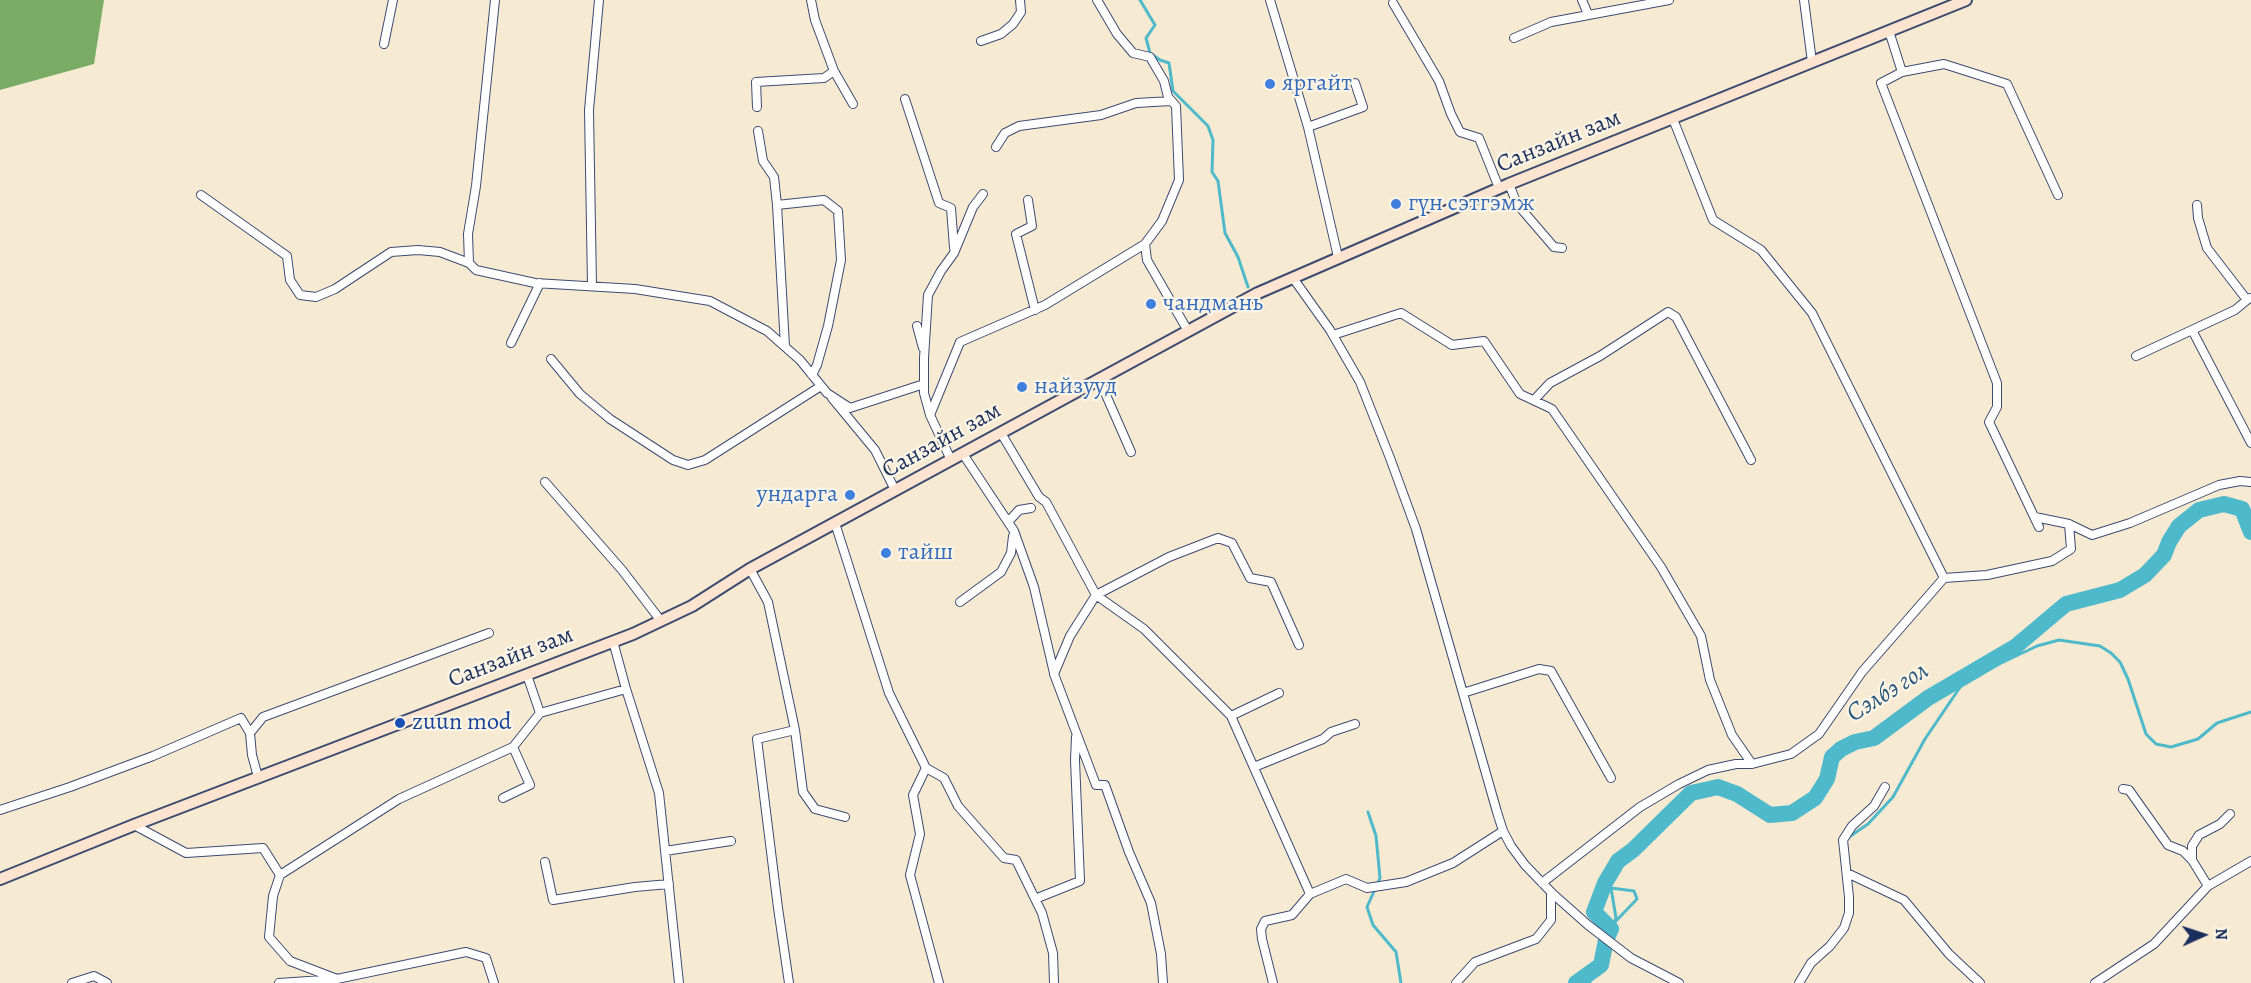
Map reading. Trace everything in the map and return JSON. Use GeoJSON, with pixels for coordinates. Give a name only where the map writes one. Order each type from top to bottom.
{"type":"FeatureCollection","features":[{"type":"Feature","properties":{"kind":"main road","name":"Санзайн зам"},"geometry":{"type":"LineString","coordinates":[[0,879],[661,621],[692,606],[750,569],[1258,293],[1504,186],[1966,0]]}},
{"type":"Feature","properties":{"kind":"street"},"geometry":{"type":"LineString","coordinates":[[384,44],[393,0]]}},
{"type":"Feature","properties":{"kind":"street"},"geometry":{"type":"LineString","coordinates":[[469,263],[468,234],[476,186],[495,0]]}},
{"type":"Feature","properties":{"kind":"street"},"geometry":{"type":"LineString","coordinates":[[592,286],[588,110],[599,0]]}},
{"type":"Feature","properties":{"kind":"street"},"geometry":{"type":"LineString","coordinates":[[811,0],[815,20],[834,71],[853,104]]}},
{"type":"Feature","properties":{"kind":"street"},"geometry":{"type":"LineString","coordinates":[[981,41],[1001,34],[1013,24],[1021,12],[1020,0]]}},
{"type":"Feature","properties":{"kind":"street"},"geometry":{"type":"LineString","coordinates":[[930,414],[960,342],[1035,310],[1145,244],[1162,221],[1179,180],[1176,106],[1168,98],[1164,81],[1150,57],[1133,53],[1117,34],[1096,0]]}},
{"type":"Feature","properties":{"kind":"street"},"geometry":{"type":"LineString","coordinates":[[1270,0],[1308,127],[1338,257]]}},
{"type":"Feature","properties":{"kind":"street"},"geometry":{"type":"LineString","coordinates":[[1582,0],[1587,14]]}},
{"type":"Feature","properties":{"kind":"street"},"geometry":{"type":"LineString","coordinates":[[1514,38],[1551,22],[1669,0]]}},
{"type":"Feature","properties":{"kind":"street"},"geometry":{"type":"LineString","coordinates":[[1804,0],[1812,62]]}},
{"type":"Feature","properties":{"kind":"street"},"geometry":{"type":"LineString","coordinates":[[1393,3],[1439,81],[1460,132],[1479,138],[1504,186],[1517,204],[1554,247],[1562,248]]}},
{"type":"Feature","properties":{"kind":"street"},"geometry":{"type":"LineString","coordinates":[[1889,31],[1902,72]]}},
{"type":"Feature","properties":{"kind":"street"},"geometry":{"type":"LineString","coordinates":[[2039,527],[1989,422],[1997,407],[1997,382],[1881,83],[1902,72],[1944,64],[2007,84],[2058,195]]}},
{"type":"Feature","properties":{"kind":"street"},"geometry":{"type":"LineString","coordinates":[[757,107],[756,82],[824,78],[834,71]]}},
{"type":"Feature","properties":{"kind":"street"},"geometry":{"type":"LineString","coordinates":[[1308,127],[1363,107],[1355,83]]}},
{"type":"Feature","properties":{"kind":"street"},"geometry":{"type":"LineString","coordinates":[[905,99],[939,203],[951,208],[954,253]]}},
{"type":"Feature","properties":{"kind":"street"},"geometry":{"type":"LineString","coordinates":[[996,147],[1005,133],[1019,126],[1101,115],[1136,104],[1171,101]]}},
{"type":"Feature","properties":{"kind":"street"},"geometry":{"type":"LineString","coordinates":[[1673,119],[1713,220],[1761,250],[1812,313],[1944,578]]}},
{"type":"Feature","properties":{"kind":"street"},"geometry":{"type":"LineString","coordinates":[[758,131],[763,161],[774,177],[785,346]]}},
{"type":"Feature","properties":{"kind":"street"},"geometry":{"type":"LineString","coordinates":[[951,460],[930,414],[924,384],[928,295],[954,253],[973,207],[983,194]]}},
{"type":"Feature","properties":{"kind":"street"},"geometry":{"type":"LineString","coordinates":[[201,195],[287,256],[290,280],[300,295],[316,297],[335,290],[391,252],[418,250],[440,252],[469,263],[476,270],[540,283],[635,289],[710,301],[767,331],[785,346],[875,450],[896,490]]}},
{"type":"Feature","properties":{"kind":"street"},"geometry":{"type":"LineString","coordinates":[[777,205],[824,200],[838,212],[841,260],[828,326],[812,375]]}},
{"type":"Feature","properties":{"kind":"street"},"geometry":{"type":"LineString","coordinates":[[1028,200],[1032,226],[1016,234],[1035,310]]}},
{"type":"Feature","properties":{"kind":"street"},"geometry":{"type":"LineString","coordinates":[[2136,356],[2235,310],[2249,299],[2208,248],[2198,218],[2197,206]]}},
{"type":"Feature","properties":{"kind":"street"},"geometry":{"type":"LineString","coordinates":[[1145,244],[1147,260],[1188,331]]}},
{"type":"Feature","properties":{"kind":"street"},"geometry":{"type":"LineString","coordinates":[[1293,278],[1333,335],[1360,382],[1390,458],[1416,529],[1503,831],[1525,865],[1551,892],[1631,958],[1679,983]]}},
{"type":"Feature","properties":{"kind":"street"},"geometry":{"type":"LineString","coordinates":[[511,342],[540,283]]}},
{"type":"Feature","properties":{"kind":"street"},"geometry":{"type":"LineString","coordinates":[[1534,400],[1550,383],[1600,356],[1668,312],[1676,317],[1751,460]]}},
{"type":"Feature","properties":{"kind":"street"},"geometry":{"type":"LineString","coordinates":[[1333,335],[1401,313],[1452,345],[1484,341],[1520,394],[1552,409],[1661,567],[1701,636],[1710,680],[1732,735],[1752,764]]}},
{"type":"Feature","properties":{"kind":"street"},"geometry":{"type":"LineString","coordinates":[[917,326],[924,358]]}},
{"type":"Feature","properties":{"kind":"street"},"geometry":{"type":"LineString","coordinates":[[2192,330],[2251,442]]}},
{"type":"Feature","properties":{"kind":"street"},"geometry":{"type":"LineString","coordinates":[[552,359],[580,394],[610,419],[673,460],[688,465],[705,460],[821,386]]}},
{"type":"Feature","properties":{"kind":"street"},"geometry":{"type":"LineString","coordinates":[[1099,379],[1131,452]]}},
{"type":"Feature","properties":{"kind":"street"},"geometry":{"type":"LineString","coordinates":[[828,393],[850,408],[924,384]]}},
{"type":"Feature","properties":{"kind":"street"},"geometry":{"type":"LineString","coordinates":[[1001,433],[1039,496],[1046,502],[1096,595],[1143,629],[1231,716],[1310,894]]}},
{"type":"Feature","properties":{"kind":"street"},"geometry":{"type":"LineString","coordinates":[[963,454],[1014,531],[1034,587],[1054,674],[1096,785],[1105,785],[1129,852],[1151,903],[1161,954],[1163,983]]}},
{"type":"Feature","properties":{"kind":"street"},"geometry":{"type":"LineString","coordinates":[[2035,518],[2069,524],[2092,535],[2130,523],[2219,485],[2240,480],[2251,482]]}},
{"type":"Feature","properties":{"kind":"street"},"geometry":{"type":"LineString","coordinates":[[545,482],[622,570],[661,621]]}},
{"type":"Feature","properties":{"kind":"street"},"geometry":{"type":"LineString","coordinates":[[1008,522],[1019,510],[1031,508]]}},
{"type":"Feature","properties":{"kind":"street"},"geometry":{"type":"LineString","coordinates":[[835,523],[889,693],[926,768],[944,778],[958,806],[1004,858],[1016,860],[1041,913],[1053,953],[1054,983]]}},
{"type":"Feature","properties":{"kind":"street"},"geometry":{"type":"LineString","coordinates":[[1542,883],[1640,807],[1679,784],[1708,770],[1736,764],[1752,764],[1791,754],[1819,734],[1863,672],[1944,578],[1987,575],[2052,561],[2071,549],[2069,524]]}},
{"type":"Feature","properties":{"kind":"street"},"geometry":{"type":"LineString","coordinates":[[960,602],[1001,572],[1011,554],[1014,531]]}},
{"type":"Feature","properties":{"kind":"street"},"geometry":{"type":"LineString","coordinates":[[1054,674],[1070,636],[1096,595],[1169,557],[1218,538],[1232,543],[1250,578],[1271,582],[1299,645]]}},
{"type":"Feature","properties":{"kind":"street"},"geometry":{"type":"LineString","coordinates":[[750,569],[768,602],[795,730],[803,792],[815,809],[845,817]]}},
{"type":"Feature","properties":{"kind":"street"},"geometry":{"type":"LineString","coordinates":[[250,733],[263,717],[489,633]]}},
{"type":"Feature","properties":{"kind":"street"},"geometry":{"type":"LineString","coordinates":[[613,641],[659,793],[679,983]]}},
{"type":"Feature","properties":{"kind":"street"},"geometry":{"type":"LineString","coordinates":[[1463,693],[1539,669],[1551,671],[1611,778]]}},
{"type":"Feature","properties":{"kind":"street"},"geometry":{"type":"LineString","coordinates":[[527,675],[540,713]]}},
{"type":"Feature","properties":{"kind":"street"},"geometry":{"type":"LineString","coordinates":[[338,981],[290,961],[269,937],[273,896],[280,875],[399,799],[513,747],[540,713],[626,689]]}},
{"type":"Feature","properties":{"kind":"street"},"geometry":{"type":"LineString","coordinates":[[1231,716],[1279,693]]}},
{"type":"Feature","properties":{"kind":"street"},"geometry":{"type":"LineString","coordinates":[[0,810],[153,756],[241,718],[250,733],[252,755],[258,777]]}},
{"type":"Feature","properties":{"kind":"street"},"geometry":{"type":"LineString","coordinates":[[1254,767],[1323,740],[1331,732],[1355,724]]}},
{"type":"Feature","properties":{"kind":"street"},"geometry":{"type":"LineString","coordinates":[[789,983],[758,739],[795,730]]}},
{"type":"Feature","properties":{"kind":"street"},"geometry":{"type":"LineString","coordinates":[[1035,900],[1080,880],[1075,760],[1077,733]]}},
{"type":"Feature","properties":{"kind":"street"},"geometry":{"type":"LineString","coordinates":[[503,798],[530,785],[513,747]]}},
{"type":"Feature","properties":{"kind":"street"},"geometry":{"type":"LineString","coordinates":[[926,768],[913,795],[920,834],[910,875],[939,983]]}},
{"type":"Feature","properties":{"kind":"street"},"geometry":{"type":"LineString","coordinates":[[1799,983],[1811,963],[1830,946],[1844,928],[1849,913],[1843,840],[1851,826],[1874,806],[1885,787]]}},
{"type":"Feature","properties":{"kind":"street"},"geometry":{"type":"LineString","coordinates":[[2123,789],[2129,790],[2168,844],[2182,851],[2192,860],[2208,886]]}},
{"type":"Feature","properties":{"kind":"street"},"geometry":{"type":"LineString","coordinates":[[2192,860],[2192,846],[2199,835],[2220,824],[2230,814]]}},
{"type":"Feature","properties":{"kind":"street"},"geometry":{"type":"LineString","coordinates":[[134,825],[186,853],[263,848],[280,875]]}},
{"type":"Feature","properties":{"kind":"street"},"geometry":{"type":"LineString","coordinates":[[1273,983],[1261,929],[1265,921],[1292,915],[1310,894],[1346,879],[1367,888],[1406,882],[1453,863],[1503,831]]}},
{"type":"Feature","properties":{"kind":"street"},"geometry":{"type":"LineString","coordinates":[[665,851],[730,841]]}},
{"type":"Feature","properties":{"kind":"street"},"geometry":{"type":"LineString","coordinates":[[2095,983],[2154,944],[2208,886],[2251,861]]}},
{"type":"Feature","properties":{"kind":"street"},"geometry":{"type":"LineString","coordinates":[[544,862],[554,900],[669,884]]}},
{"type":"Feature","properties":{"kind":"street"},"geometry":{"type":"LineString","coordinates":[[1847,873],[1904,900],[1949,954],[1980,983]]}},
{"type":"Feature","properties":{"kind":"street"},"geometry":{"type":"LineString","coordinates":[[1456,983],[1475,962],[1536,939],[1551,920],[1551,892]]}},
{"type":"Feature","properties":{"kind":"street"},"geometry":{"type":"LineString","coordinates":[[284,982],[338,981],[466,952],[486,958],[494,983]]}},
{"type":"Feature","properties":{"kind":"street"},"geometry":{"type":"LineString","coordinates":[[72,983],[94,976],[107,983]]}},
{"type":"Feature","properties":{"kind":"green space"},"geometry":{"type":"Polygon","coordinates":[[[0,0],[104,0],[94,64],[0,90],[0,0]]]}},
{"type":"Feature","properties":{"kind":"waterway"},"geometry":{"type":"LineString","coordinates":[[1140,0],[1155,25],[1146,38],[1150,53],[1169,63],[1173,91],[1208,126],[1213,140],[1212,172],[1218,181],[1225,233],[1238,257],[1248,287]]}},
{"type":"Feature","properties":{"kind":"waterway","name":"Сэлбэ гол"},"geometry":{"type":"LineString","coordinates":[[1576,983],[1601,965],[1606,940],[1611,929],[1594,912],[1605,883],[1618,861],[1633,850],[1691,793],[1718,787],[1737,794],[1770,815],[1792,813],[1815,798],[1827,779],[1832,757],[1841,749],[1855,742],[1874,738],[1928,698],[2015,647],[2066,604],[2120,590],[2145,575],[2164,555],[2179,526],[2199,510],[2224,504],[2242,509],[2251,532]]}},
{"type":"Feature","properties":{"kind":"waterway"},"geometry":{"type":"LineString","coordinates":[[1849,837],[1868,824],[1893,797],[1925,739],[1969,674],[1997,665],[2037,646],[2059,640],[2100,646],[2111,653],[2120,662],[2128,679],[2146,734],[2156,744],[2171,747],[2198,739],[2217,723],[2251,712]]}},
{"type":"Feature","properties":{"kind":"waterway"},"geometry":{"type":"LineString","coordinates":[[1368,812],[1376,836],[1380,878],[1367,907],[1373,925],[1396,952],[1401,983]]}},
{"type":"Feature","properties":{"kind":"waterway"},"geometry":{"type":"LineString","coordinates":[[1609,876],[1616,918],[1611,929]]}},
{"type":"Feature","properties":{"kind":"waterway"},"geometry":{"type":"LineString","coordinates":[[1611,888],[1634,891],[1637,899],[1614,923]]}},
{"type":"Feature","properties":{"kind":"waterway","name":"Сэлбэ гол"},"geometry":{"type":"LineString","coordinates":[[1589,983],[1601,965]]}},
{"type":"Feature","properties":{"kind":"place","name":"яргайт"},"geometry":{"type":"Point","coordinates":[1270,84]}},
{"type":"Feature","properties":{"kind":"place","name":"гүн сэтгэмж"},"geometry":{"type":"Point","coordinates":[1396,204]}},
{"type":"Feature","properties":{"kind":"place","name":"чандмань"},"geometry":{"type":"Point","coordinates":[1151,304]}},
{"type":"Feature","properties":{"kind":"place","name":"найзууд"},"geometry":{"type":"Point","coordinates":[1022,387]}},
{"type":"Feature","properties":{"kind":"place","name":"ундарга"},"geometry":{"type":"Point","coordinates":[850,495]}},
{"type":"Feature","properties":{"kind":"place","name":"тайш"},"geometry":{"type":"Point","coordinates":[886,553]}},
{"type":"Feature","properties":{"kind":"place","name":"zuun mod"},"geometry":{"type":"Point","coordinates":[400,723]}}]}
